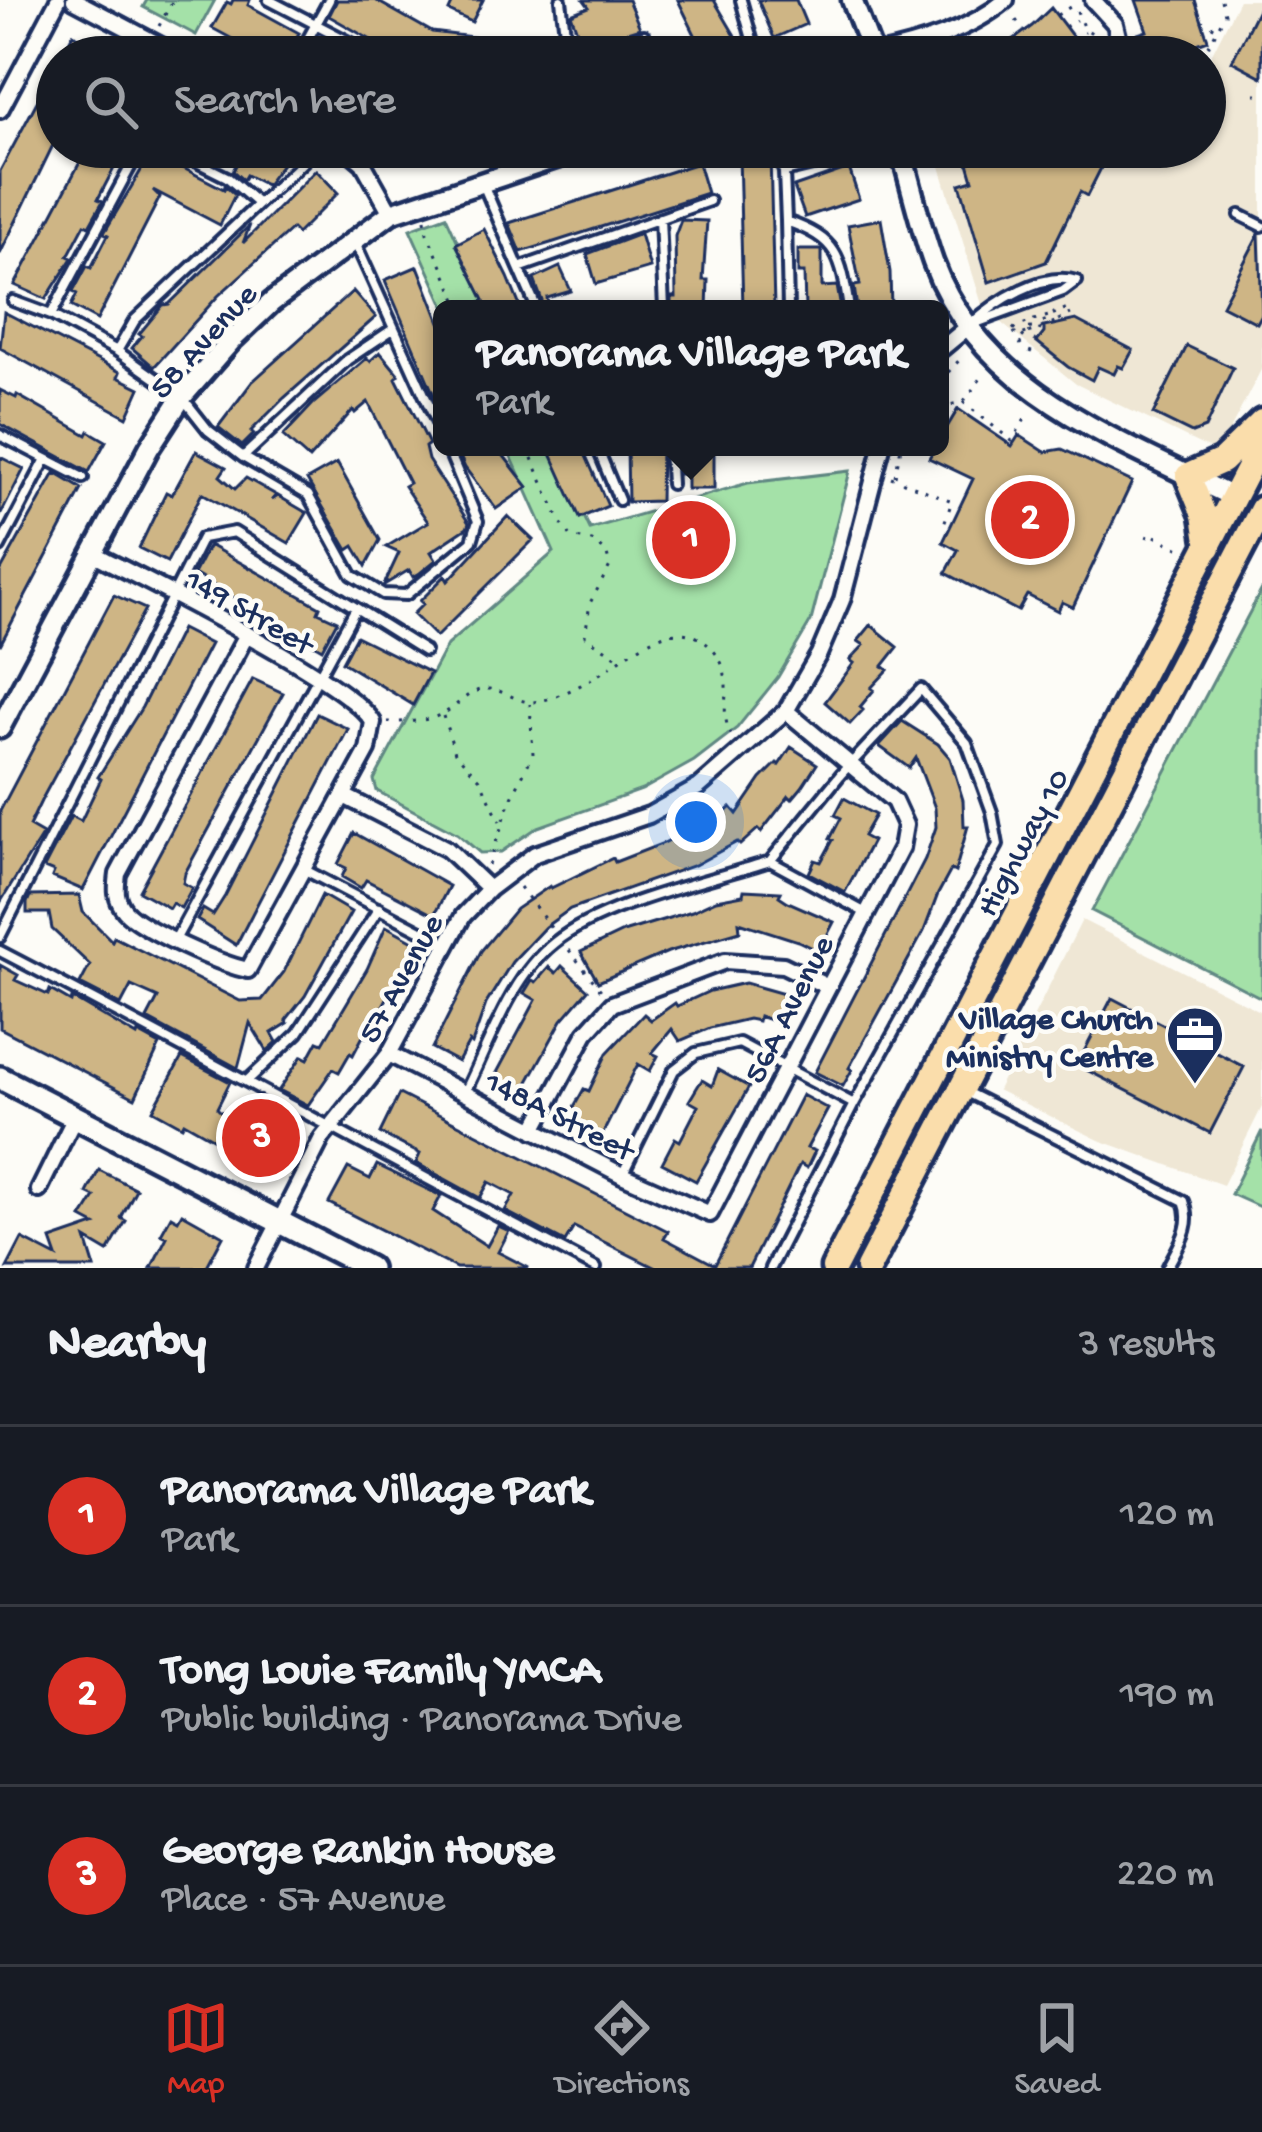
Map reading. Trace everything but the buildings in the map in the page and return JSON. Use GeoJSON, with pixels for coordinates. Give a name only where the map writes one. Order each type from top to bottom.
{"type":"FeatureCollection","features":[{"type":"Feature","properties":{"kind":"highway"},"geometry":{"type":"LineString","coordinates":[[1209,547],[1204,515],[1188,476],[1222,460],[1262,422]]}},
{"type":"Feature","properties":{"kind":"highway","name":"Highway 10"},"geometry":{"type":"LineString","coordinates":[[834,1268],[1262,442]]}},
{"type":"Feature","properties":{"kind":"highway"},"geometry":{"type":"LineString","coordinates":[[1235,498],[1261,511]]}},
{"type":"Feature","properties":{"kind":"highway","name":"Highway 10"},"geometry":{"type":"LineString","coordinates":[[868,1268],[1252,544],[1261,511]]}},
{"type":"Feature","properties":{"kind":"main road"},"geometry":{"type":"LineString","coordinates":[[0,1078],[369,1268]]}},
{"type":"Feature","properties":{"kind":"street"},"geometry":{"type":"LineString","coordinates":[[39,36],[58,0]]}},
{"type":"Feature","properties":{"kind":"street"},"geometry":{"type":"LineString","coordinates":[[74,0],[142,36]]}},
{"type":"Feature","properties":{"kind":"street"},"geometry":{"type":"LineString","coordinates":[[852,0],[865,36]]}},
{"type":"Feature","properties":{"kind":"street"},"geometry":{"type":"LineString","coordinates":[[940,36],[981,19],[1006,0]]}},
{"type":"Feature","properties":{"kind":"street"},"geometry":{"type":"LineString","coordinates":[[1093,0],[1114,24],[1117,36]]}},
{"type":"Feature","properties":{"kind":"street"},"geometry":{"type":"LineString","coordinates":[[0,110],[36,42]]}},
{"type":"Feature","properties":{"kind":"street"},"geometry":{"type":"LineString","coordinates":[[365,168],[391,213]]}},
{"type":"Feature","properties":{"kind":"street","name":"58 Avenue"},"geometry":{"type":"LineString","coordinates":[[0,728],[6,704],[182,397],[272,302],[353,238],[391,213],[525,168]]}},
{"type":"Feature","properties":{"kind":"street"},"geometry":{"type":"LineString","coordinates":[[906,168],[934,266],[969,326],[997,360],[1043,400],[1235,498]]}},
{"type":"Feature","properties":{"kind":"street"},"geometry":{"type":"LineString","coordinates":[[949,343],[969,326]]}},
{"type":"Feature","properties":{"kind":"street","name":"57 Avenue"},"geometry":{"type":"LineString","coordinates":[[256,1268],[329,1128],[389,1054],[463,916],[535,854],[649,815],[699,787],[786,711],[819,654],[842,600],[880,456]]}},
{"type":"Feature","properties":{"kind":"street","name":"149 Street"},"geometry":{"type":"LineString","coordinates":[[94,554],[246,636],[380,722]]}},
{"type":"Feature","properties":{"kind":"street"},"geometry":{"type":"LineString","coordinates":[[246,636],[118,874],[116,897],[128,915],[227,966],[248,970],[380,722]]}},
{"type":"Feature","properties":{"kind":"street"},"geometry":{"type":"LineString","coordinates":[[786,711],[850,764]]}},
{"type":"Feature","properties":{"kind":"street","name":"56A Avenue"},"geometry":{"type":"LineString","coordinates":[[710,1214],[901,848],[905,825],[894,801],[850,764]]}},
{"type":"Feature","properties":{"kind":"street"},"geometry":{"type":"LineString","coordinates":[[344,796],[447,849],[489,889]]}},
{"type":"Feature","properties":{"kind":"street"},"geometry":{"type":"LineString","coordinates":[[534,1130],[608,999],[725,961],[783,965],[828,987]]}},
{"type":"Feature","properties":{"kind":"street","name":"148A Street"},"geometry":{"type":"LineString","coordinates":[[389,1054],[622,1175],[710,1214]]}},
{"type":"Feature","properties":{"kind":"street"},"geometry":{"type":"LineString","coordinates":[[39,1190],[75,1117]]}},
{"type":"Feature","properties":{"kind":"lane"},"geometry":{"type":"LineString","coordinates":[[269,0],[340,36]]}},
{"type":"Feature","properties":{"kind":"lane"},"geometry":{"type":"LineString","coordinates":[[309,36],[329,0]]}},
{"type":"Feature","properties":{"kind":"lane"},"geometry":{"type":"LineString","coordinates":[[561,0],[567,36]]}},
{"type":"Feature","properties":{"kind":"lane"},"geometry":{"type":"LineString","coordinates":[[741,0],[751,36]]}},
{"type":"Feature","properties":{"kind":"lane"},"geometry":{"type":"LineString","coordinates":[[638,36],[644,34]]}},
{"type":"Feature","properties":{"kind":"lane"},"geometry":{"type":"LineString","coordinates":[[51,315],[130,168]]}},
{"type":"Feature","properties":{"kind":"lane"},"geometry":{"type":"LineString","coordinates":[[208,168],[257,203]]}},
{"type":"Feature","properties":{"kind":"lane"},"geometry":{"type":"LineString","coordinates":[[117,351],[135,320],[296,168]]}},
{"type":"Feature","properties":{"kind":"lane"},"geometry":{"type":"LineString","coordinates":[[783,168],[788,300]]}},
{"type":"Feature","properties":{"kind":"lane"},"geometry":{"type":"LineString","coordinates":[[784,172],[801,168]]}},
{"type":"Feature","properties":{"kind":"lane"},"geometry":{"type":"LineString","coordinates":[[482,182],[533,300]]}},
{"type":"Feature","properties":{"kind":"lane"},"geometry":{"type":"LineString","coordinates":[[519,268],[709,201]]}},
{"type":"Feature","properties":{"kind":"lane"},"geometry":{"type":"LineString","coordinates":[[1240,215],[1262,226]]}},
{"type":"Feature","properties":{"kind":"lane"},"geometry":{"type":"LineString","coordinates":[[660,218],[664,300]]}},
{"type":"Feature","properties":{"kind":"lane"},"geometry":{"type":"LineString","coordinates":[[786,220],[817,232],[832,244],[847,300]]}},
{"type":"Feature","properties":{"kind":"lane"},"geometry":{"type":"LineString","coordinates":[[353,238],[433,413]]}},
{"type":"Feature","properties":{"kind":"lane"},"geometry":{"type":"LineString","coordinates":[[1063,277],[1077,281],[1063,291],[969,326],[989,307],[1016,293],[1063,277]]}},
{"type":"Feature","properties":{"kind":"lane"},"geometry":{"type":"LineString","coordinates":[[13,301],[51,315],[117,351],[182,397],[208,430],[243,457],[308,495],[352,575],[383,594],[406,596],[472,541],[478,521],[451,456]]}},
{"type":"Feature","properties":{"kind":"lane"},"geometry":{"type":"LineString","coordinates":[[243,457],[347,360],[393,329]]}},
{"type":"Feature","properties":{"kind":"lane"},"geometry":{"type":"LineString","coordinates":[[0,435],[83,478]]}},
{"type":"Feature","properties":{"kind":"lane"},"geometry":{"type":"LineString","coordinates":[[600,456],[619,500]]}},
{"type":"Feature","properties":{"kind":"lane"},"geometry":{"type":"LineString","coordinates":[[670,456],[671,484]]}},
{"type":"Feature","properties":{"kind":"lane"},"geometry":{"type":"LineString","coordinates":[[0,548],[46,459]]}},
{"type":"Feature","properties":{"kind":"lane"},"geometry":{"type":"LineString","coordinates":[[0,937],[202,538],[234,532],[425,651]]}},
{"type":"Feature","properties":{"kind":"lane"},"geometry":{"type":"LineString","coordinates":[[176,940],[356,608]]}},
{"type":"Feature","properties":{"kind":"lane"},"geometry":{"type":"LineString","coordinates":[[464,1094],[521,981],[553,943],[602,915],[770,861],[850,764],[921,689],[967,743],[992,812],[998,845],[854,1104],[770,1268]]}},
{"type":"Feature","properties":{"kind":"lane"},"geometry":{"type":"LineString","coordinates":[[770,861],[866,914]]}},
{"type":"Feature","properties":{"kind":"lane"},"geometry":{"type":"LineString","coordinates":[[303,869],[448,945]]}},
{"type":"Feature","properties":{"kind":"lane"},"geometry":{"type":"LineString","coordinates":[[248,1080],[298,1033],[379,908]]}},
{"type":"Feature","properties":{"kind":"lane"},"geometry":{"type":"LineString","coordinates":[[0,951],[596,1268]]}},
{"type":"Feature","properties":{"kind":"lane"},"geometry":{"type":"LineString","coordinates":[[622,1175],[674,1070],[697,1053],[739,1043],[854,1104]]}},
{"type":"Feature","properties":{"kind":"lane"},"geometry":{"type":"LineString","coordinates":[[961,1089],[1184,1201],[1189,1214],[1186,1231],[1167,1268]]}},
{"type":"Feature","properties":{"kind":"path"},"geometry":{"type":"LineString","coordinates":[[159,26],[173,0]]}},
{"type":"Feature","properties":{"kind":"path"},"geometry":{"type":"LineString","coordinates":[[1214,36],[1226,14],[1221,0]]}},
{"type":"Feature","properties":{"kind":"path"},"geometry":{"type":"LineString","coordinates":[[1057,15],[1070,7]]}},
{"type":"Feature","properties":{"kind":"path"},"geometry":{"type":"LineString","coordinates":[[1076,11],[1094,36]]}},
{"type":"Feature","properties":{"kind":"path"},"geometry":{"type":"LineString","coordinates":[[1066,27],[1078,19]]}},
{"type":"Feature","properties":{"kind":"path"},"geometry":{"type":"LineString","coordinates":[[1016,20],[1023,30]]}},
{"type":"Feature","properties":{"kind":"path"},"geometry":{"type":"LineString","coordinates":[[1201,20],[1218,29]]}},
{"type":"Feature","properties":{"kind":"path"},"geometry":{"type":"LineString","coordinates":[[1078,36],[1086,31]]}},
{"type":"Feature","properties":{"kind":"path"},"geometry":{"type":"LineString","coordinates":[[425,218],[427,233],[460,300]]}},
{"type":"Feature","properties":{"kind":"path"},"geometry":{"type":"LineString","coordinates":[[1041,328],[1057,321],[1054,313],[1069,311]]}},
{"type":"Feature","properties":{"kind":"path"},"geometry":{"type":"LineString","coordinates":[[1021,345],[1011,326],[1027,340],[1022,325],[1027,323],[1031,336],[1030,321],[1048,316],[1039,323],[1030,353]]}},
{"type":"Feature","properties":{"kind":"path"},"geometry":{"type":"LineString","coordinates":[[949,371],[964,355]]}},
{"type":"Feature","properties":{"kind":"path"},"geometry":{"type":"LineString","coordinates":[[949,405],[963,402],[982,377]]}},
{"type":"Feature","properties":{"kind":"path"},"geometry":{"type":"LineString","coordinates":[[963,402],[1012,441],[1028,414]]}},
{"type":"Feature","properties":{"kind":"path"},"geometry":{"type":"LineString","coordinates":[[531,456],[571,537],[592,541],[606,551],[610,566],[590,603],[585,636],[618,657]]}},
{"type":"Feature","properties":{"kind":"path"},"geometry":{"type":"LineString","coordinates":[[899,456],[895,478],[952,502],[944,524]]}},
{"type":"Feature","properties":{"kind":"path"},"geometry":{"type":"LineString","coordinates":[[1147,538],[1149,533],[1180,549]]}},
{"type":"Feature","properties":{"kind":"path"},"geometry":{"type":"LineString","coordinates":[[380,722],[442,714],[461,698],[487,688],[530,703],[598,676],[618,657],[671,634],[689,633],[712,649],[729,679],[726,727],[732,736]]}},
{"type":"Feature","properties":{"kind":"path"},"geometry":{"type":"LineString","coordinates":[[488,867],[533,754],[530,703]]}},
{"type":"Feature","properties":{"kind":"path"},"geometry":{"type":"LineString","coordinates":[[442,714],[455,754],[480,779],[502,824]]}},
{"type":"Feature","properties":{"kind":"path"},"geometry":{"type":"LineString","coordinates":[[520,887],[556,935]]}},
{"type":"Feature","properties":{"kind":"path"},"geometry":{"type":"LineString","coordinates":[[564,944],[608,999]]}},
{"type":"Feature","properties":{"kind":"shaded area"},"geometry":{"type":"Polygon","coordinates":[[[1239,0],[1262,0],[1262,368],[1218,453],[1076,384],[983,308],[941,168],[1226,168],[1226,36],[1221,36],[1239,0]]]}},
{"type":"Feature","properties":{"kind":"shaded area"},"geometry":{"type":"Polygon","coordinates":[[[1082,920],[1262,1012],[1262,1107],[1223,1185],[1099,1140],[997,1090],[1082,920]]]}},
{"type":"Feature","properties":{"kind":"green space"},"geometry":{"type":"Polygon","coordinates":[[[147,0],[215,0],[196,35],[143,7],[147,0]]]}},
{"type":"Feature","properties":{"kind":"green space"},"geometry":{"type":"Polygon","coordinates":[[[446,216],[484,300],[442,300],[410,229],[446,216]]]}},
{"type":"Feature","properties":{"kind":"green space"},"geometry":{"type":"Polygon","coordinates":[[[511,456],[555,456],[590,529],[748,483],[850,471],[811,621],[778,677],[737,728],[694,761],[642,790],[538,827],[501,852],[480,853],[458,834],[377,791],[374,780],[447,645],[554,552],[511,456]]]}},
{"type":"Feature","properties":{"kind":"green space"},"geometry":{"type":"Polygon","coordinates":[[[1262,589],[1262,998],[1092,911],[1262,589]]]}},
{"type":"Feature","properties":{"kind":"green space"},"geometry":{"type":"Polygon","coordinates":[[[1262,1131],[1262,1208],[1231,1194],[1262,1131]]]}},
{"type":"Feature","properties":{"kind":"place","name":"Tong Louie Family YMCA"},"geometry":{"type":"Point","coordinates":[1030,520]}},
{"type":"Feature","properties":{"kind":"place","name":"Panorama Village Park"},"geometry":{"type":"Point","coordinates":[691,540]}},
{"type":"Feature","properties":{"kind":"place","name":"Village Church Ministry Centre"},"geometry":{"type":"Point","coordinates":[1195,1086]}},
{"type":"Feature","properties":{"kind":"place","name":"George Rankin House"},"geometry":{"type":"Point","coordinates":[261,1138]}}]}
